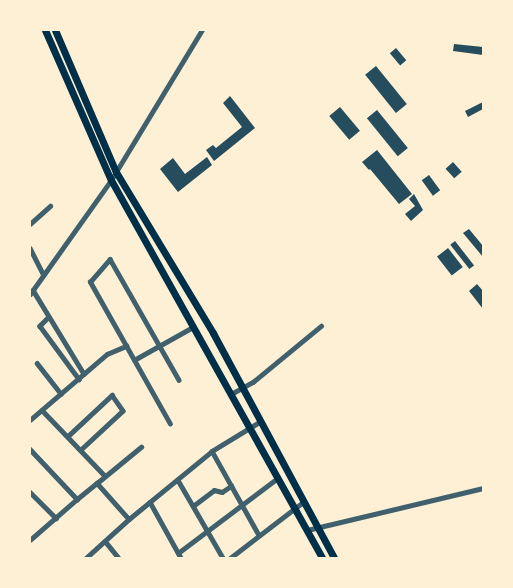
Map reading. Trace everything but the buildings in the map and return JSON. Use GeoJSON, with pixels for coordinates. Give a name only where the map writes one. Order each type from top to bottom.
{"type":"FeatureCollection","features":[{"type":"Feature","properties":{"kind":"main road"},"geometry":{"type":"LineString","coordinates":[[45,30],[111,180],[322,558]]}},
{"type":"Feature","properties":{"kind":"main road"},"geometry":{"type":"LineString","coordinates":[[55,30],[94,115],[116,172],[243,387],[316,528],[334,558]]}},
{"type":"Feature","properties":{"kind":"street"},"geometry":{"type":"LineString","coordinates":[[84,374],[49,317],[31,292],[111,180],[202,30]]}},
{"type":"Feature","properties":{"kind":"street"},"geometry":{"type":"LineString","coordinates":[[30,224],[50,206]]}},
{"type":"Feature","properties":{"kind":"street"},"geometry":{"type":"LineString","coordinates":[[30,248],[44,275]]}},
{"type":"Feature","properties":{"kind":"street"},"geometry":{"type":"LineString","coordinates":[[170,424],[90,282],[110,259],[179,380]]}},
{"type":"Feature","properties":{"kind":"street"},"geometry":{"type":"LineString","coordinates":[[49,317],[40,326],[78,378]]}},
{"type":"Feature","properties":{"kind":"street"},"geometry":{"type":"LineString","coordinates":[[231,394],[253,382],[321,326]]}},
{"type":"Feature","properties":{"kind":"street"},"geometry":{"type":"LineString","coordinates":[[134,360],[193,327]]}},
{"type":"Feature","properties":{"kind":"street"},"geometry":{"type":"LineString","coordinates":[[30,420],[107,354],[126,346]]}},
{"type":"Feature","properties":{"kind":"street"},"geometry":{"type":"LineString","coordinates":[[37,363],[61,394]]}},
{"type":"Feature","properties":{"kind":"street"},"geometry":{"type":"LineString","coordinates":[[68,436],[112,395],[123,411],[81,450]]}},
{"type":"Feature","properties":{"kind":"street"},"geometry":{"type":"LineString","coordinates":[[42,410],[106,476]]}},
{"type":"Feature","properties":{"kind":"street"},"geometry":{"type":"LineString","coordinates":[[86,558],[129,519],[212,451],[261,421]]}},
{"type":"Feature","properties":{"kind":"street"},"geometry":{"type":"LineString","coordinates":[[30,540],[77,499],[142,447]]}},
{"type":"Feature","properties":{"kind":"street"},"geometry":{"type":"LineString","coordinates":[[30,448],[77,499]]}},
{"type":"Feature","properties":{"kind":"street"},"geometry":{"type":"LineString","coordinates":[[212,451],[259,535]]}},
{"type":"Feature","properties":{"kind":"street"},"geometry":{"type":"LineString","coordinates":[[178,553],[278,478]]}},
{"type":"Feature","properties":{"kind":"street"},"geometry":{"type":"LineString","coordinates":[[178,480],[223,558]]}},
{"type":"Feature","properties":{"kind":"street"},"geometry":{"type":"LineString","coordinates":[[97,483],[129,519]]}},
{"type":"Feature","properties":{"kind":"street"},"geometry":{"type":"LineString","coordinates":[[193,506],[214,490],[222,492],[231,486]]}},
{"type":"Feature","properties":{"kind":"street"},"geometry":{"type":"LineString","coordinates":[[307,530],[483,488]]}},
{"type":"Feature","properties":{"kind":"street"},"geometry":{"type":"LineString","coordinates":[[30,492],[56,518]]}},
{"type":"Feature","properties":{"kind":"street"},"geometry":{"type":"LineString","coordinates":[[150,502],[181,558]]}},
{"type":"Feature","properties":{"kind":"street"},"geometry":{"type":"LineString","coordinates":[[230,558],[303,502]]}},
{"type":"Feature","properties":{"kind":"street"},"geometry":{"type":"LineString","coordinates":[[105,541],[119,558]]}}]}
